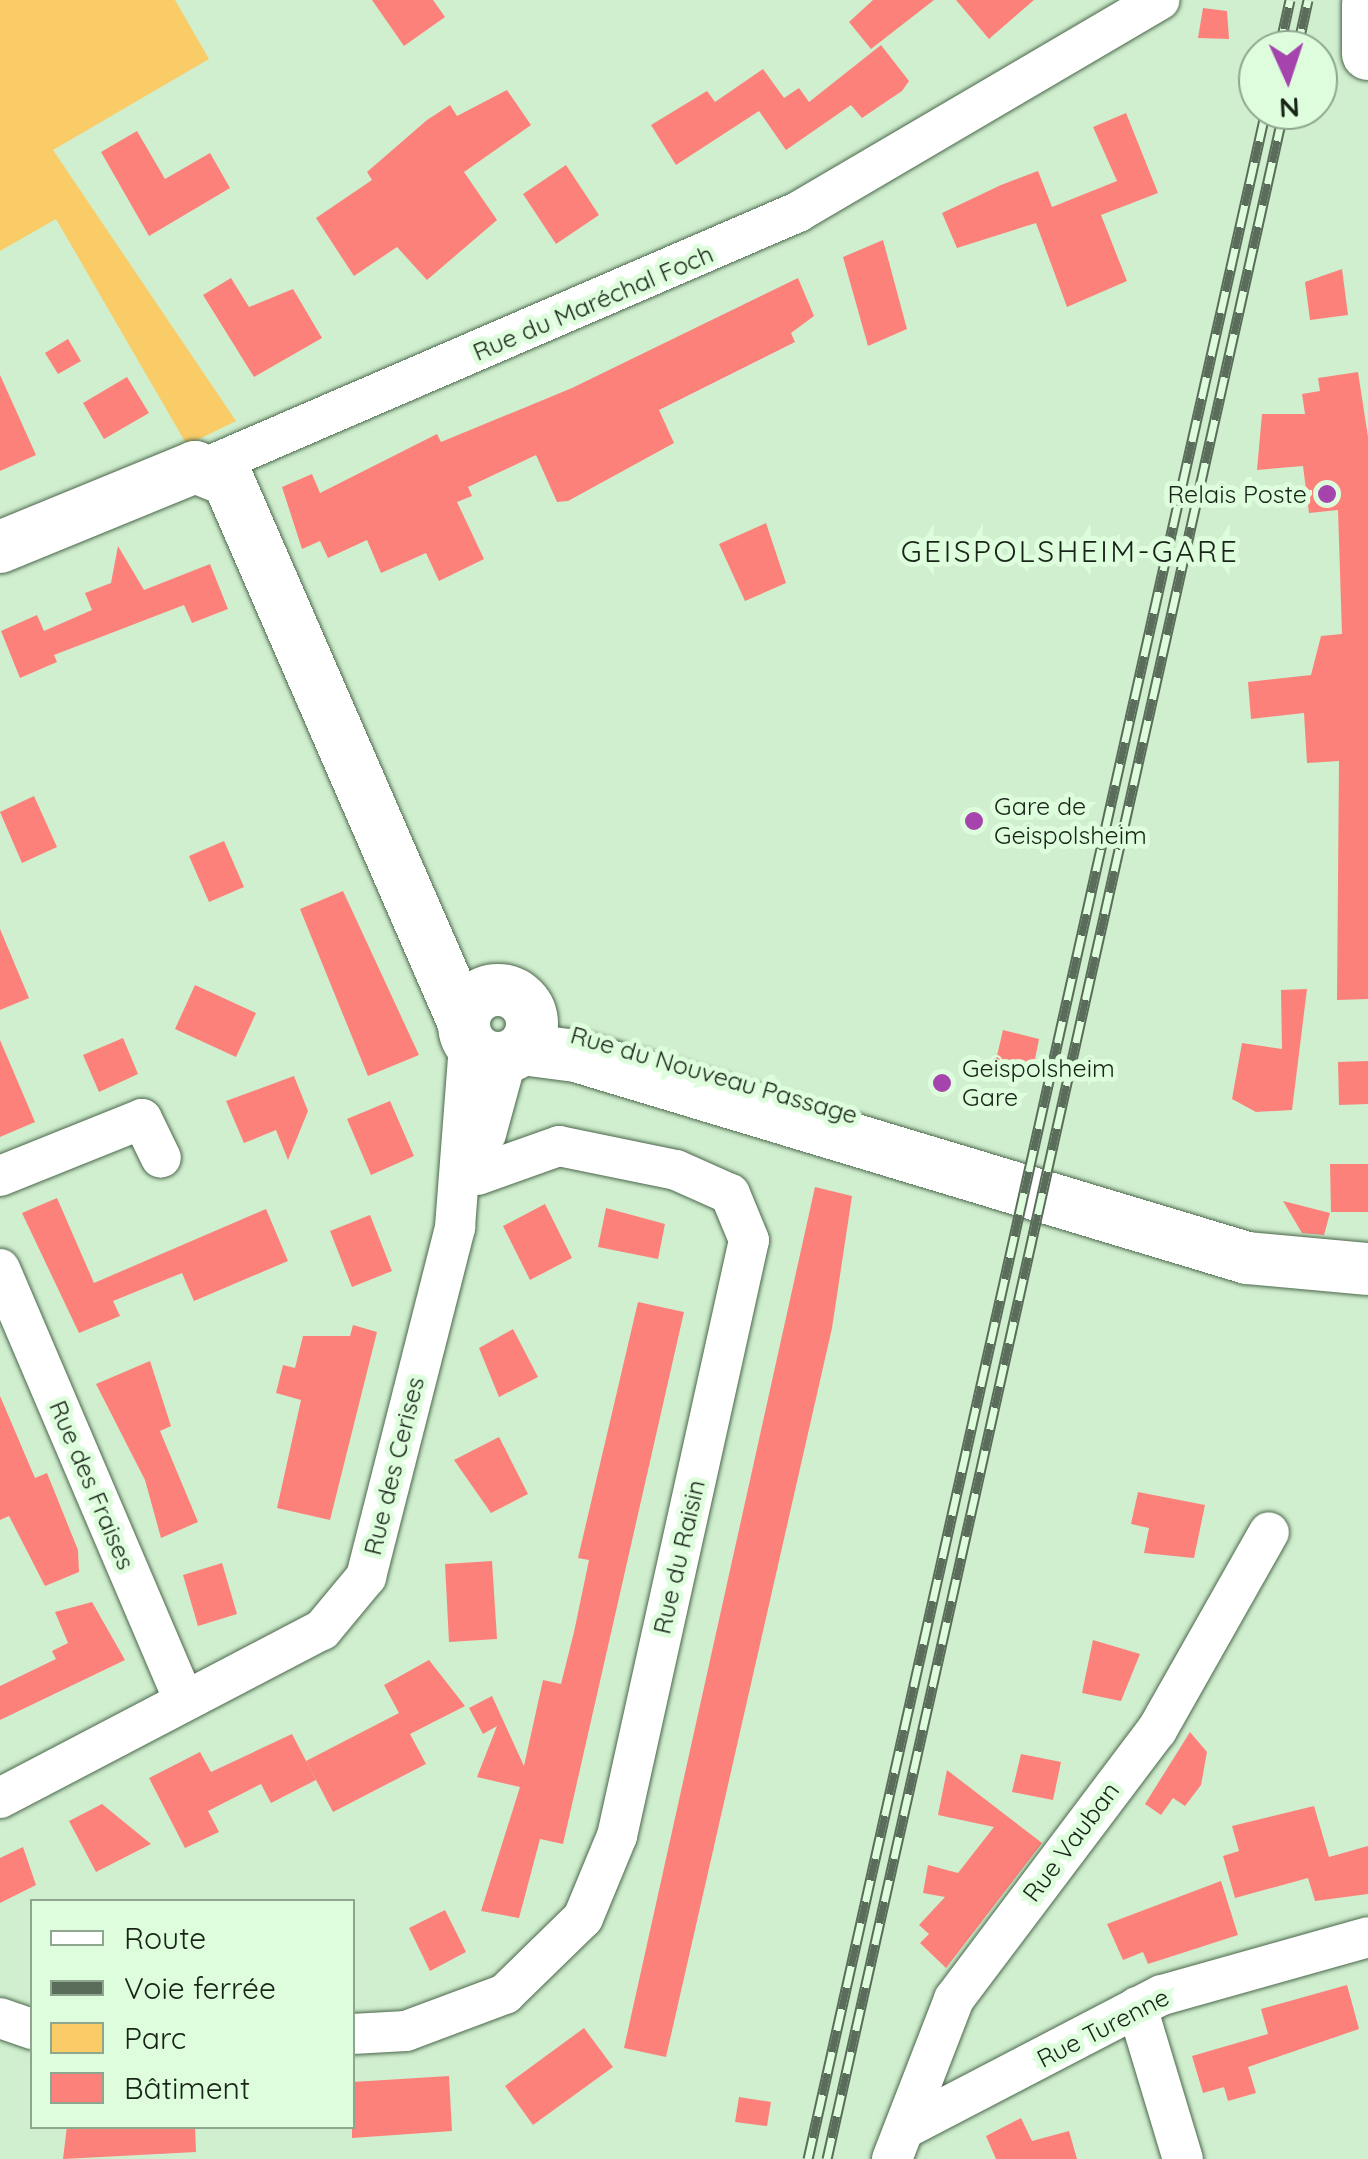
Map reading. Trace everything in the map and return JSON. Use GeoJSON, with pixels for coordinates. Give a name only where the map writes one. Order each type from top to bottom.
{"type":"FeatureCollection","features":[{"type":"Feature","properties":{"kind":"main road"},"geometry":{"type":"LineString","coordinates":[[1368,4],[1368,54]]}},
{"type":"Feature","properties":{"kind":"main road","name":"Rue du Maréchal Foch"},"geometry":{"type":"LineString","coordinates":[[0,547],[207,467]]}},
{"type":"Feature","properties":{"kind":"main road"},"geometry":{"type":"LineString","coordinates":[[207,467],[236,494],[405,877],[497,1030]]}},
{"type":"Feature","properties":{"kind":"main road","name":"Rue du Nouveau Passage"},"geometry":{"type":"LineString","coordinates":[[497,1030],[961,1179],[1004,1184],[1265,1263],[1368,1268]]}},
{"type":"Feature","properties":{"kind":"street","name":"Rue du Maréchal Foch"},"geometry":{"type":"LineString","coordinates":[[207,467],[798,212],[1158,0]]}},
{"type":"Feature","properties":{"kind":"street","name":"Rue des Cerises"},"geometry":{"type":"LineString","coordinates":[[455,1227],[478,1176],[497,1030]]}},
{"type":"Feature","properties":{"kind":"street","name":"Rue des Cerises"},"geometry":{"type":"LineString","coordinates":[[0,1798],[322,1630],[366,1577],[455,1227],[497,1030]]}},
{"type":"Feature","properties":{"kind":"street"},"geometry":{"type":"LineString","coordinates":[[0,1176],[142,1120],[161,1158]]}},
{"type":"Feature","properties":{"kind":"street","name":"Rue du Raisin"},"geometry":{"type":"LineString","coordinates":[[355,2034],[406,2031],[506,1994],[583,1918],[617,1836],[749,1240],[730,1194],[676,1170],[559,1146],[478,1176]]}},
{"type":"Feature","properties":{"kind":"street","name":"Rue des Fraises"},"geometry":{"type":"LineString","coordinates":[[0,1269],[184,1700]]}},
{"type":"Feature","properties":{"kind":"street","name":"Rue Vauban"},"geometry":{"type":"LineString","coordinates":[[899,2144],[954,1998],[1157,1730],[1269,1532]]}},
{"type":"Feature","properties":{"kind":"street","name":"Rue Turenne"},"geometry":{"type":"LineString","coordinates":[[899,2144],[1136,2007],[1368,1936]]}},
{"type":"Feature","properties":{"kind":"street"},"geometry":{"type":"LineString","coordinates":[[1136,2007],[1183,2159]]}},
{"type":"Feature","properties":{"kind":"street"},"geometry":{"type":"LineString","coordinates":[[0,2018],[30,2029]]}},
{"type":"Feature","properties":{"kind":"green space"},"geometry":{"type":"Polygon","coordinates":[[[0,0],[175,0],[209,59],[53,150],[236,421],[187,445],[56,219],[0,251],[0,0]]]}},
{"type":"Feature","properties":{"kind":"building"},"geometry":{"type":"Polygon","coordinates":[[[372,0],[433,0],[445,17],[404,46],[372,0]]]}},
{"type":"Feature","properties":{"kind":"building"},"geometry":{"type":"Polygon","coordinates":[[[873,0],[934,0],[871,49],[849,22],[873,0]]]}},
{"type":"Feature","properties":{"kind":"building"},"geometry":{"type":"Polygon","coordinates":[[[956,0],[1034,0],[989,39],[956,0]]]}},
{"type":"Feature","properties":{"kind":"building"},"geometry":{"type":"Polygon","coordinates":[[[1203,8],[1227,11],[1229,39],[1198,38],[1203,8]]]}},
{"type":"Feature","properties":{"kind":"building"},"geometry":{"type":"Polygon","coordinates":[[[881,45],[909,81],[902,91],[862,118],[851,105],[786,150],[759,111],[676,165],[651,125],[707,91],[715,102],[763,69],[784,98],[799,88],[809,102],[881,45]]]}},
{"type":"Feature","properties":{"kind":"building"},"geometry":{"type":"Polygon","coordinates":[[[507,90],[531,125],[464,172],[497,220],[427,280],[397,247],[354,276],[316,218],[372,180],[367,172],[427,120],[450,105],[457,116],[507,90]]]}},
{"type":"Feature","properties":{"kind":"building"},"geometry":{"type":"Polygon","coordinates":[[[1126,113],[1158,193],[1101,215],[1127,281],[1067,307],[1036,223],[957,248],[942,213],[1001,185],[1038,171],[1052,207],[1117,181],[1093,127],[1126,113]]]}},
{"type":"Feature","properties":{"kind":"building"},"geometry":{"type":"Polygon","coordinates":[[[137,131],[165,179],[210,153],[230,188],[149,236],[101,152],[137,131]]]}},
{"type":"Feature","properties":{"kind":"building"},"geometry":{"type":"Polygon","coordinates":[[[566,165],[599,215],[556,244],[523,194],[566,165]]]}},
{"type":"Feature","properties":{"kind":"building"},"geometry":{"type":"Polygon","coordinates":[[[883,240],[907,329],[868,346],[843,257],[883,240]]]}},
{"type":"Feature","properties":{"kind":"building"},"geometry":{"type":"Polygon","coordinates":[[[1342,269],[1348,315],[1310,320],[1305,282],[1342,269]]]}},
{"type":"Feature","properties":{"kind":"building"},"geometry":{"type":"Polygon","coordinates":[[[231,278],[249,307],[293,289],[322,338],[254,377],[203,295],[231,278]]]}},
{"type":"Feature","properties":{"kind":"building"},"geometry":{"type":"Polygon","coordinates":[[[798,278],[814,316],[791,333],[795,342],[659,410],[674,443],[568,501],[557,502],[536,455],[468,487],[472,496],[457,502],[484,559],[439,581],[426,553],[381,573],[367,540],[328,558],[320,541],[302,549],[282,487],[312,474],[320,493],[437,434],[441,442],[572,388],[798,278]]]}},
{"type":"Feature","properties":{"kind":"building"},"geometry":{"type":"Polygon","coordinates":[[[68,339],[81,361],[58,374],[45,353],[68,339]]]}},
{"type":"Feature","properties":{"kind":"building"},"geometry":{"type":"Polygon","coordinates":[[[1358,372],[1368,437],[1368,999],[1337,1000],[1339,761],[1307,763],[1304,713],[1251,719],[1248,682],[1311,675],[1321,636],[1342,634],[1338,510],[1309,513],[1303,466],[1257,470],[1262,414],[1305,414],[1302,394],[1320,391],[1318,378],[1358,372]]]}},
{"type":"Feature","properties":{"kind":"building"},"geometry":{"type":"Polygon","coordinates":[[[0,375],[36,455],[0,471],[0,375]]]}},
{"type":"Feature","properties":{"kind":"building"},"geometry":{"type":"Polygon","coordinates":[[[127,377],[149,413],[104,439],[83,403],[127,377]]]}},
{"type":"Feature","properties":{"kind":"building"},"geometry":{"type":"Polygon","coordinates":[[[766,523],[786,583],[745,601],[719,544],[766,523]]]}},
{"type":"Feature","properties":{"kind":"building"},"geometry":{"type":"Polygon","coordinates":[[[118,546],[144,590],[210,564],[228,609],[192,623],[184,605],[54,655],[57,662],[20,678],[1,631],[37,615],[44,631],[92,610],[85,593],[111,583],[118,546]]]}},
{"type":"Feature","properties":{"kind":"building"},"geometry":{"type":"Polygon","coordinates":[[[34,796],[57,847],[22,863],[0,812],[34,796]]]}},
{"type":"Feature","properties":{"kind":"building"},"geometry":{"type":"Polygon","coordinates":[[[224,841],[244,887],[209,902],[189,856],[224,841]]]}},
{"type":"Feature","properties":{"kind":"building"},"geometry":{"type":"Polygon","coordinates":[[[343,891],[419,1055],[368,1076],[300,909],[343,891]]]}},
{"type":"Feature","properties":{"kind":"building"},"geometry":{"type":"Polygon","coordinates":[[[0,929],[29,998],[0,1010],[0,929]]]}},
{"type":"Feature","properties":{"kind":"building"},"geometry":{"type":"Polygon","coordinates":[[[195,985],[256,1013],[236,1057],[175,1029],[195,985]]]}},
{"type":"Feature","properties":{"kind":"building"},"geometry":{"type":"Polygon","coordinates":[[[1307,989],[1292,1110],[1256,1112],[1232,1099],[1242,1043],[1282,1049],[1281,990],[1307,989]]]}},
{"type":"Feature","properties":{"kind":"building"},"geometry":{"type":"Polygon","coordinates":[[[1003,1030],[1039,1039],[1033,1069],[996,1060],[1003,1030]]]}},
{"type":"Feature","properties":{"kind":"building"},"geometry":{"type":"Polygon","coordinates":[[[123,1038],[138,1074],[99,1092],[83,1055],[123,1038]]]}},
{"type":"Feature","properties":{"kind":"building"},"geometry":{"type":"Polygon","coordinates":[[[0,1040],[35,1122],[0,1137],[0,1040]]]}},
{"type":"Feature","properties":{"kind":"building"},"geometry":{"type":"Polygon","coordinates":[[[1368,1061],[1368,1104],[1339,1105],[1338,1062],[1368,1061]]]}},
{"type":"Feature","properties":{"kind":"building"},"geometry":{"type":"Polygon","coordinates":[[[294,1076],[308,1111],[288,1160],[276,1130],[244,1143],[226,1101],[294,1076]]]}},
{"type":"Feature","properties":{"kind":"building"},"geometry":{"type":"Polygon","coordinates":[[[390,1101],[414,1156],[371,1175],[347,1119],[390,1101]]]}},
{"type":"Feature","properties":{"kind":"building"},"geometry":{"type":"Polygon","coordinates":[[[1330,1164],[1368,1164],[1368,1212],[1331,1212],[1330,1164]]]}},
{"type":"Feature","properties":{"kind":"building"},"geometry":{"type":"Polygon","coordinates":[[[815,1187],[852,1196],[832,1328],[666,2057],[624,2048],[815,1187]]]}},
{"type":"Feature","properties":{"kind":"building"},"geometry":{"type":"Polygon","coordinates":[[[57,1198],[94,1283],[266,1209],[288,1261],[194,1301],[182,1273],[113,1301],[120,1316],[79,1333],[22,1213],[57,1198]]]}},
{"type":"Feature","properties":{"kind":"building"},"geometry":{"type":"Polygon","coordinates":[[[1283,1201],[1330,1213],[1324,1235],[1302,1233],[1283,1201]]]}},
{"type":"Feature","properties":{"kind":"building"},"geometry":{"type":"Polygon","coordinates":[[[545,1204],[572,1258],[530,1280],[503,1226],[545,1204]]]}},
{"type":"Feature","properties":{"kind":"building"},"geometry":{"type":"Polygon","coordinates":[[[606,1208],[665,1224],[658,1259],[598,1247],[606,1208]]]}},
{"type":"Feature","properties":{"kind":"building"},"geometry":{"type":"Polygon","coordinates":[[[370,1215],[392,1271],[352,1287],[330,1231],[370,1215]]]}},
{"type":"Feature","properties":{"kind":"building"},"geometry":{"type":"Polygon","coordinates":[[[638,1302],[684,1312],[563,1844],[540,1839],[519,1918],[481,1911],[520,1787],[477,1777],[497,1726],[483,1734],[469,1708],[492,1696],[524,1766],[543,1680],[561,1684],[574,1632],[589,1560],[578,1558],[638,1302]]]}},
{"type":"Feature","properties":{"kind":"building"},"geometry":{"type":"Polygon","coordinates":[[[353,1325],[377,1332],[330,1520],[277,1508],[301,1400],[276,1393],[283,1365],[295,1368],[303,1336],[350,1336],[353,1325]]]}},
{"type":"Feature","properties":{"kind":"building"},"geometry":{"type":"Polygon","coordinates":[[[513,1329],[538,1377],[499,1397],[479,1348],[513,1329]]]}},
{"type":"Feature","properties":{"kind":"building"},"geometry":{"type":"Polygon","coordinates":[[[150,1361],[171,1426],[160,1431],[198,1522],[161,1538],[145,1480],[96,1384],[150,1361]]]}},
{"type":"Feature","properties":{"kind":"building"},"geometry":{"type":"Polygon","coordinates":[[[0,1396],[35,1478],[47,1473],[78,1550],[79,1572],[45,1586],[9,1516],[0,1520],[0,1396]]]}},
{"type":"Feature","properties":{"kind":"building"},"geometry":{"type":"Polygon","coordinates":[[[499,1437],[528,1494],[491,1513],[454,1460],[499,1437]]]}},
{"type":"Feature","properties":{"kind":"building"},"geometry":{"type":"Polygon","coordinates":[[[1138,1492],[1205,1505],[1194,1558],[1144,1553],[1149,1528],[1131,1524],[1138,1492]]]}},
{"type":"Feature","properties":{"kind":"building"},"geometry":{"type":"Polygon","coordinates":[[[492,1561],[497,1639],[449,1642],[445,1564],[492,1561]]]}},
{"type":"Feature","properties":{"kind":"building"},"geometry":{"type":"Polygon","coordinates":[[[222,1563],[237,1614],[198,1626],[183,1575],[222,1563]]]}},
{"type":"Feature","properties":{"kind":"building"},"geometry":{"type":"Polygon","coordinates":[[[92,1602],[125,1660],[0,1720],[0,1686],[56,1659],[52,1651],[68,1643],[55,1612],[92,1602]]]}},
{"type":"Feature","properties":{"kind":"building"},"geometry":{"type":"Polygon","coordinates":[[[1093,1640],[1140,1654],[1121,1701],[1082,1693],[1093,1640]]]}},
{"type":"Feature","properties":{"kind":"building"},"geometry":{"type":"Polygon","coordinates":[[[429,1660],[465,1706],[410,1734],[426,1764],[333,1812],[306,1761],[399,1713],[384,1685],[429,1660]]]}},
{"type":"Feature","properties":{"kind":"building"},"geometry":{"type":"Polygon","coordinates":[[[1190,1732],[1207,1752],[1201,1785],[1185,1806],[1173,1798],[1161,1815],[1145,1804],[1190,1732]]]}},
{"type":"Feature","properties":{"kind":"building"},"geometry":{"type":"Polygon","coordinates":[[[292,1734],[316,1780],[271,1803],[261,1784],[208,1811],[219,1832],[185,1848],[149,1778],[200,1752],[211,1772],[292,1734]]]}},
{"type":"Feature","properties":{"kind":"building"},"geometry":{"type":"Polygon","coordinates":[[[1021,1754],[1061,1762],[1053,1800],[1012,1792],[1021,1754]]]}},
{"type":"Feature","properties":{"kind":"building"},"geometry":{"type":"Polygon","coordinates":[[[947,1770],[1042,1843],[946,1968],[920,1943],[929,1934],[919,1925],[945,1897],[923,1893],[928,1865],[958,1873],[994,1827],[938,1815],[947,1770]]]}},
{"type":"Feature","properties":{"kind":"building"},"geometry":{"type":"Polygon","coordinates":[[[102,1804],[151,1844],[96,1872],[69,1821],[102,1804]]]}},
{"type":"Feature","properties":{"kind":"building"},"geometry":{"type":"Polygon","coordinates":[[[1314,1806],[1329,1857],[1368,1846],[1368,1894],[1315,1901],[1308,1878],[1235,1898],[1223,1856],[1239,1851],[1232,1826],[1314,1806]]]}},
{"type":"Feature","properties":{"kind":"building"},"geometry":{"type":"Polygon","coordinates":[[[23,1847],[36,1885],[0,1903],[0,1858],[23,1847]]]}},
{"type":"Feature","properties":{"kind":"building"},"geometry":{"type":"Polygon","coordinates":[[[1221,1881],[1238,1935],[1148,1964],[1143,1952],[1123,1960],[1107,1924],[1221,1881]]]}},
{"type":"Feature","properties":{"kind":"building"},"geometry":{"type":"Polygon","coordinates":[[[445,1910],[466,1952],[430,1971],[409,1928],[445,1910]]]}},
{"type":"Feature","properties":{"kind":"building"},"geometry":{"type":"Polygon","coordinates":[[[1347,1985],[1359,2029],[1248,2067],[1256,2093],[1228,2101],[1224,2087],[1203,2093],[1192,2056],[1268,2034],[1261,2009],[1347,1985]]]}},
{"type":"Feature","properties":{"kind":"building"},"geometry":{"type":"Polygon","coordinates":[[[584,2028],[613,2067],[533,2125],[505,2086],[584,2028]]]}},
{"type":"Feature","properties":{"kind":"building"},"geometry":{"type":"Polygon","coordinates":[[[449,2076],[452,2131],[352,2138],[355,2082],[449,2076]]]}},
{"type":"Feature","properties":{"kind":"building"},"geometry":{"type":"Polygon","coordinates":[[[739,2097],[771,2102],[767,2126],[735,2122],[739,2097]]]}},
{"type":"Feature","properties":{"kind":"building"},"geometry":{"type":"Polygon","coordinates":[[[1021,2118],[1032,2141],[1069,2131],[1077,2159],[996,2159],[986,2136],[1021,2118]]]}},
{"type":"Feature","properties":{"kind":"building"},"geometry":{"type":"Polygon","coordinates":[[[67,2129],[195,2129],[196,2152],[63,2159],[67,2129]]]}},
{"type":"Feature","properties":{"kind":"railway"},"geometry":{"type":"LineString","coordinates":[[1283,30],[1290,0]]}},
{"type":"Feature","properties":{"kind":"railway"},"geometry":{"type":"LineString","coordinates":[[1301,30],[1308,0]]}},
{"type":"Feature","properties":{"kind":"railway"},"geometry":{"type":"LineString","coordinates":[[808,2159],[1262,130]]}},
{"type":"Feature","properties":{"kind":"railway"},"geometry":{"type":"LineString","coordinates":[[827,2159],[1280,130]]}},
{"type":"Feature","properties":{"kind":"place","name":"Relais Poste"},"geometry":{"type":"Point","coordinates":[1327,494]}},
{"type":"Feature","properties":{"kind":"place","name":"Gare de Geispolsheim"},"geometry":{"type":"Point","coordinates":[974,821]}},
{"type":"Feature","properties":{"kind":"place","name":"Geispolsheim Gare"},"geometry":{"type":"Point","coordinates":[942,1083]}},
{"type":"Feature","properties":{"kind":"district","name":"GEISPOLSHEIM-GARE"},"geometry":{"type":"Point","coordinates":[1070,551]}}]}
